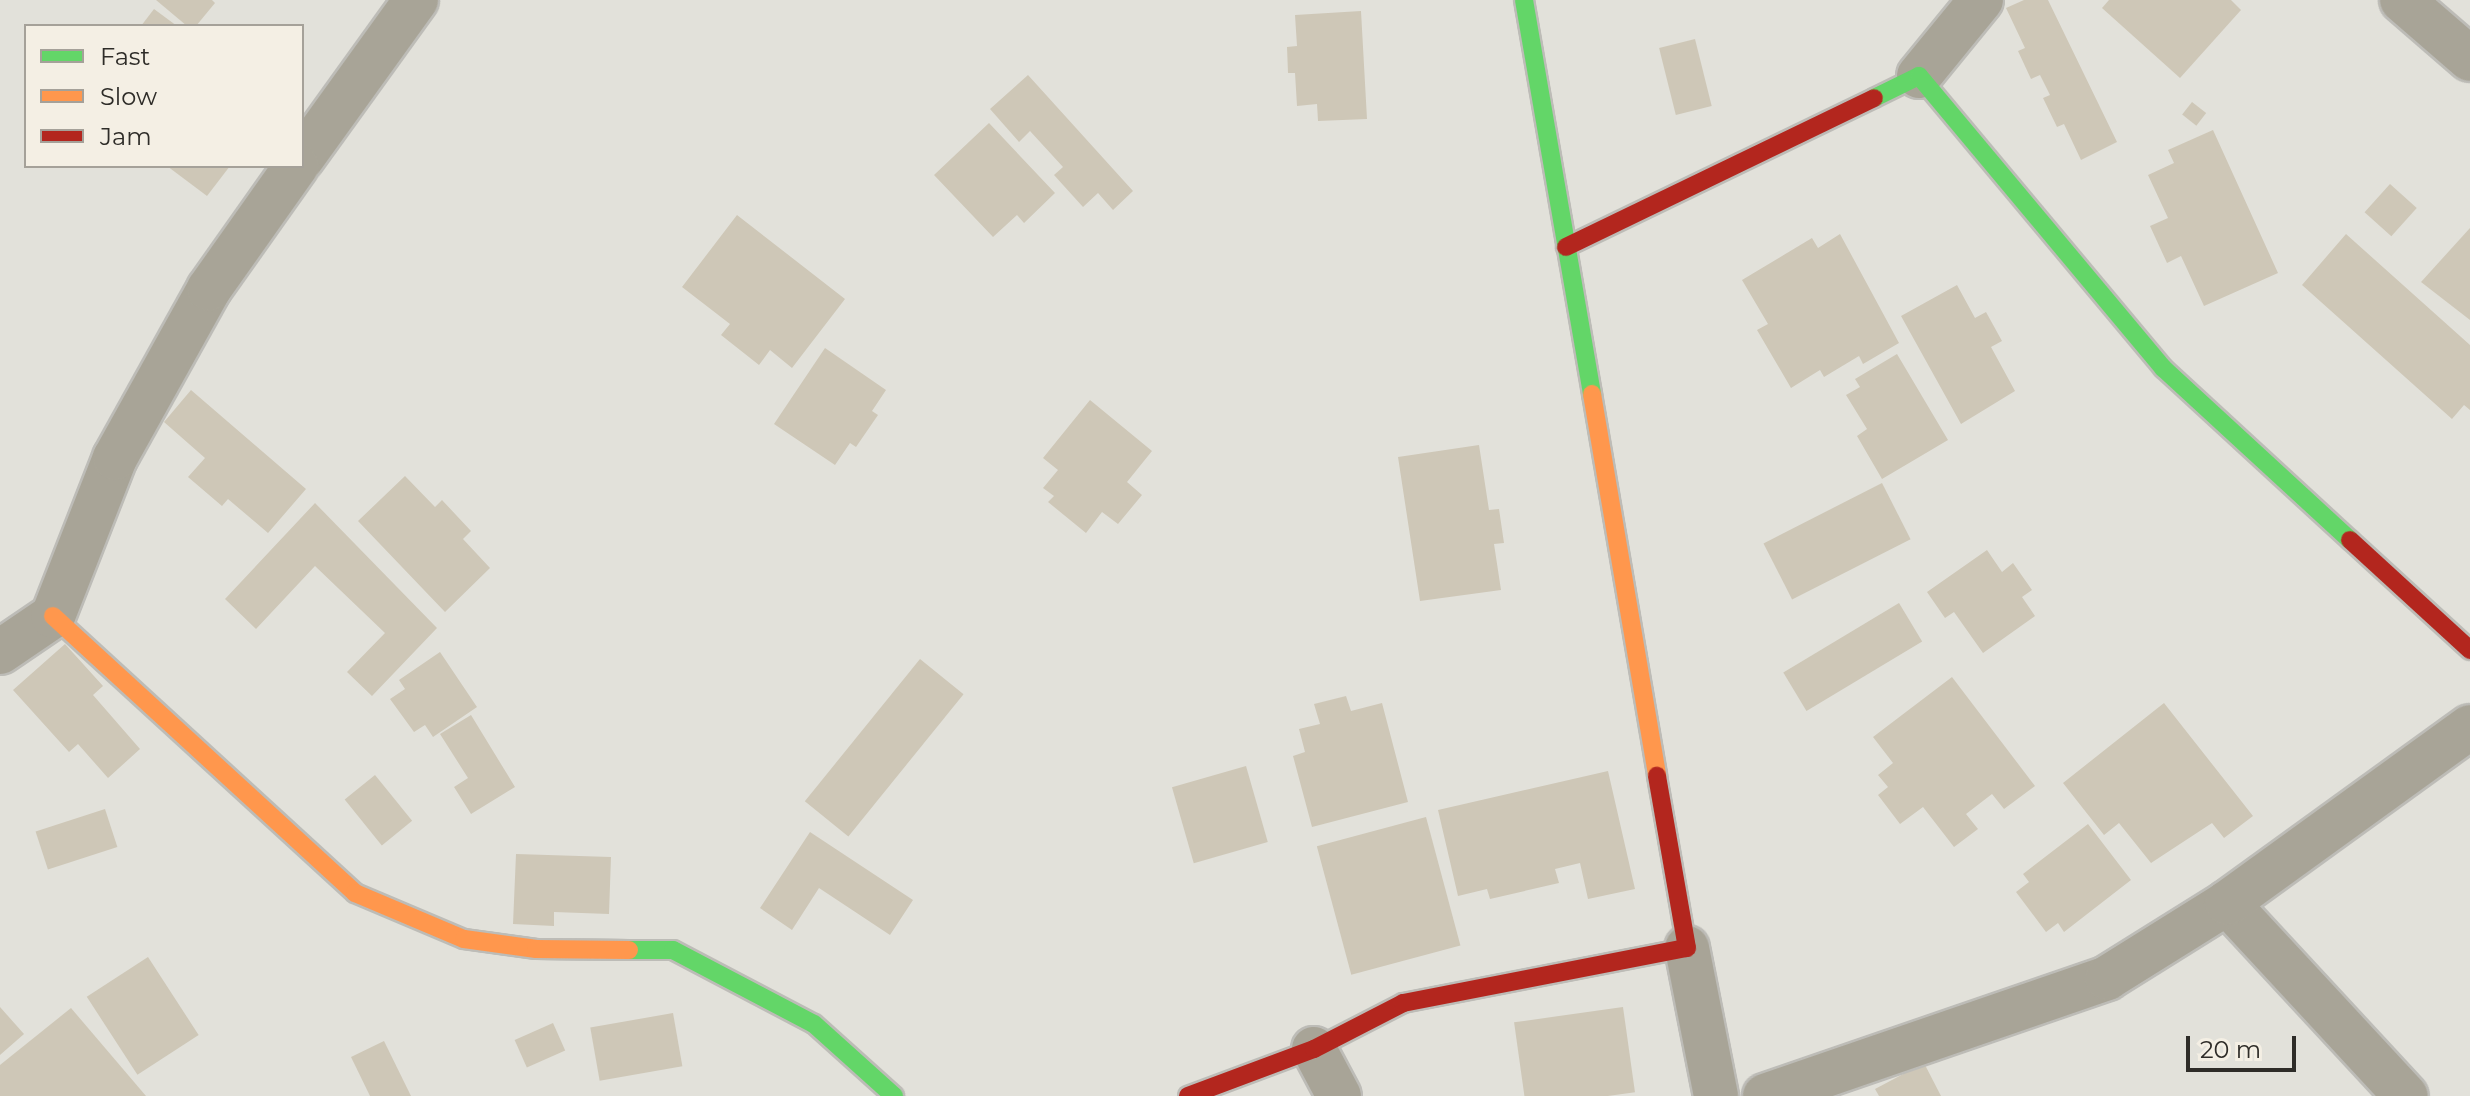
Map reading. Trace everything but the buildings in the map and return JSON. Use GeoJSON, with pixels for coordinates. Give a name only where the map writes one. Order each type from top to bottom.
{"type":"FeatureCollection","features":[{"type":"Feature","properties":{"kind":"street"},"geometry":{"type":"LineString","coordinates":[[304,155],[416,0]]}},
{"type":"Feature","properties":{"kind":"street"},"geometry":{"type":"LineString","coordinates":[[1524,0],[1687,948],[1716,1096]]}},
{"type":"Feature","properties":{"kind":"street"},"geometry":{"type":"LineString","coordinates":[[1566,247],[1919,76],[1981,0]]}},
{"type":"Feature","properties":{"kind":"street"},"geometry":{"type":"LineString","coordinates":[[2402,0],[2470,59]]}},
{"type":"Feature","properties":{"kind":"street"},"geometry":{"type":"LineString","coordinates":[[1919,76],[2163,368],[2470,650]]}},
{"type":"Feature","properties":{"kind":"street"},"geometry":{"type":"LineString","coordinates":[[0,652],[53,616],[115,458],[209,289],[295,168]]}},
{"type":"Feature","properties":{"kind":"street"},"geometry":{"type":"LineString","coordinates":[[53,616],[355,893],[464,939],[536,949],[673,950],[814,1024],[894,1096]]}},
{"type":"Feature","properties":{"kind":"street"},"geometry":{"type":"LineString","coordinates":[[1765,1096],[2013,1015],[2107,978],[2227,903],[2470,727]]}},
{"type":"Feature","properties":{"kind":"street"},"geometry":{"type":"LineString","coordinates":[[2227,903],[2406,1096]]}},
{"type":"Feature","properties":{"kind":"street"},"geometry":{"type":"LineString","coordinates":[[1188,1096],[1314,1049],[1403,1003],[1687,948]]}},
{"type":"Feature","properties":{"kind":"street"},"geometry":{"type":"LineString","coordinates":[[1314,1049],[1339,1096]]}},
{"type":"Feature","properties":{"kind":"traffic: fast"},"geometry":{"type":"LineString","coordinates":[[1524,0],[1592,394]]}},
{"type":"Feature","properties":{"kind":"traffic: fast"},"geometry":{"type":"LineString","coordinates":[[1874,98],[1919,76],[2163,368],[2350,540]]}},
{"type":"Feature","properties":{"kind":"traffic: fast"},"geometry":{"type":"LineString","coordinates":[[629,950],[673,950],[814,1024],[894,1096]]}},
{"type":"Feature","properties":{"kind":"traffic: slow"},"geometry":{"type":"LineString","coordinates":[[1592,394],[1657,776]]}},
{"type":"Feature","properties":{"kind":"traffic: slow"},"geometry":{"type":"LineString","coordinates":[[53,616],[355,893],[464,939],[536,949],[629,950]]}},
{"type":"Feature","properties":{"kind":"traffic: jam"},"geometry":{"type":"LineString","coordinates":[[1566,247],[1874,98]]}},
{"type":"Feature","properties":{"kind":"traffic: jam"},"geometry":{"type":"LineString","coordinates":[[2350,540],[2470,650]]}},
{"type":"Feature","properties":{"kind":"traffic: jam"},"geometry":{"type":"LineString","coordinates":[[1188,1096],[1314,1049],[1403,1003],[1687,948],[1657,776]]}}]}
